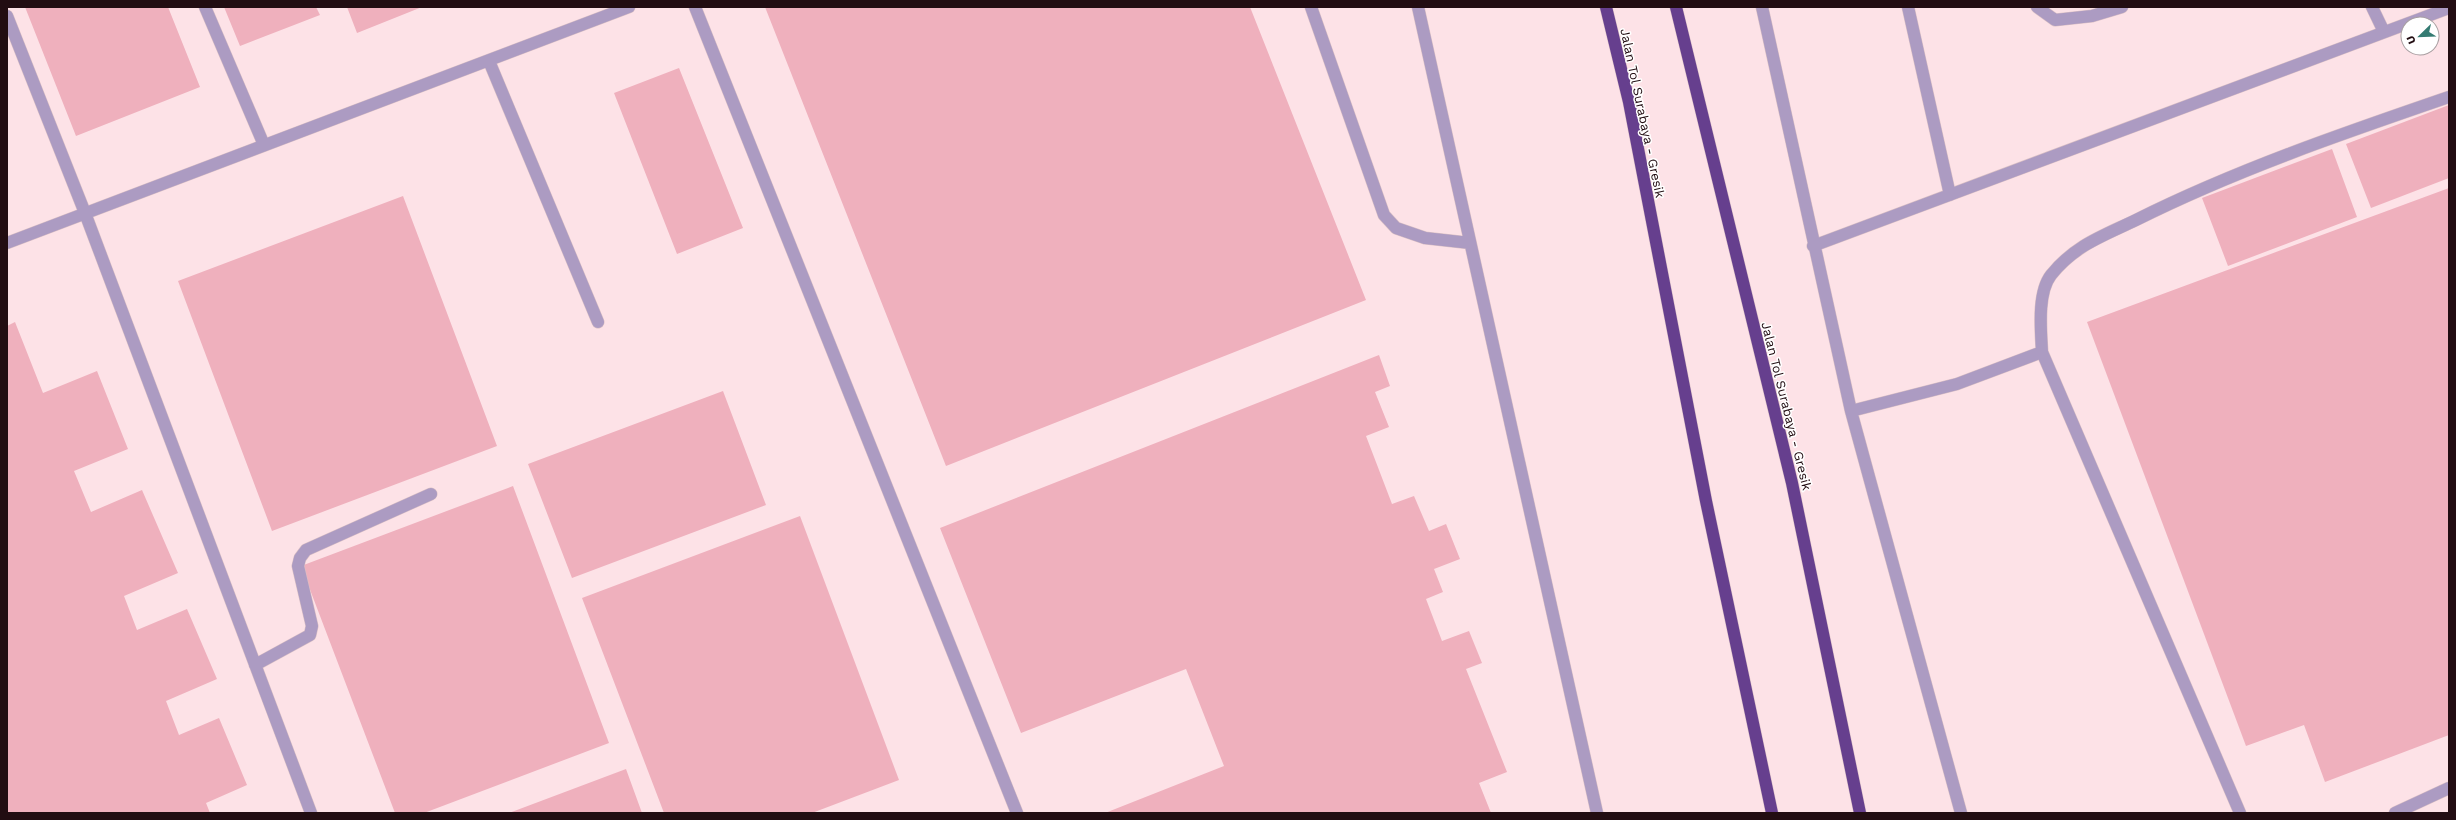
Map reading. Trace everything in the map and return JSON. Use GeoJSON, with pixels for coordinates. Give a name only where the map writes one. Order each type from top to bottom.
{"type":"FeatureCollection","features":[{"type":"Feature","properties":{"kind":"highway","name":"Jalan Tol Surabaya - Gresik"},"geometry":{"type":"LineString","coordinates":[[1606,7],[1628,102],[1706,501],[1772,813]]}},
{"type":"Feature","properties":{"kind":"highway","name":"Jalan Tol Surabaya - Gresik"},"geometry":{"type":"LineString","coordinates":[[1676,7],[1792,483],[1860,813]]}},
{"type":"Feature","properties":{"kind":"street"},"geometry":{"type":"LineString","coordinates":[[205,7],[264,145]]}},
{"type":"Feature","properties":{"kind":"street"},"geometry":{"type":"LineString","coordinates":[[7,243],[629,7]]}},
{"type":"Feature","properties":{"kind":"street"},"geometry":{"type":"LineString","coordinates":[[695,7],[1017,813]]}},
{"type":"Feature","properties":{"kind":"street"},"geometry":{"type":"LineString","coordinates":[[1311,7],[1384,215],[1396,228],[1418,235],[1470,244]]}},
{"type":"Feature","properties":{"kind":"street"},"geometry":{"type":"LineString","coordinates":[[1418,7],[1597,813]]}},
{"type":"Feature","properties":{"kind":"street"},"geometry":{"type":"LineString","coordinates":[[1762,7],[1813,246],[1851,411],[1961,813]]}},
{"type":"Feature","properties":{"kind":"street"},"geometry":{"type":"LineString","coordinates":[[1908,7],[1950,195]]}},
{"type":"Feature","properties":{"kind":"street"},"geometry":{"type":"LineString","coordinates":[[2037,7],[2055,20],[2092,16],[2122,7]]}},
{"type":"Feature","properties":{"kind":"street"},"geometry":{"type":"LineString","coordinates":[[2372,7],[2384,32]]}},
{"type":"Feature","properties":{"kind":"street"},"geometry":{"type":"LineString","coordinates":[[1813,246],[2449,8]]}},
{"type":"Feature","properties":{"kind":"street"},"geometry":{"type":"LineString","coordinates":[[7,16],[85,213],[311,813]]}},
{"type":"Feature","properties":{"kind":"street"},"geometry":{"type":"LineString","coordinates":[[489,61],[598,322]]}},
{"type":"Feature","properties":{"kind":"street"},"geometry":{"type":"LineString","coordinates":[[2240,813],[2042,352],[2041,304],[2050,277],[2074,250],[2184,196],[2379,121],[2449,97]]}},
{"type":"Feature","properties":{"kind":"street"},"geometry":{"type":"LineString","coordinates":[[1851,411],[1957,384],[2042,352]]}},
{"type":"Feature","properties":{"kind":"street"},"geometry":{"type":"LineString","coordinates":[[255,665],[310,635],[312,626],[298,566],[300,558],[306,550],[431,494]]}},
{"type":"Feature","properties":{"kind":"street"},"geometry":{"type":"LineString","coordinates":[[2395,813],[2449,788]]}},
{"type":"Feature","properties":{"kind":"building"},"geometry":{"type":"Polygon","coordinates":[[[25,7],[168,7],[200,87],[76,136],[25,7]]]}},
{"type":"Feature","properties":{"kind":"building"},"geometry":{"type":"Polygon","coordinates":[[[224,7],[316,7],[320,15],[240,46],[224,7]]]}},
{"type":"Feature","properties":{"kind":"building"},"geometry":{"type":"Polygon","coordinates":[[[347,7],[422,7],[357,33],[347,7]]]}},
{"type":"Feature","properties":{"kind":"building"},"geometry":{"type":"Polygon","coordinates":[[[765,7],[1250,7],[1366,300],[946,466],[765,7]]]}},
{"type":"Feature","properties":{"kind":"building"},"geometry":{"type":"Polygon","coordinates":[[[679,68],[743,228],[677,254],[614,93],[679,68]]]}},
{"type":"Feature","properties":{"kind":"building"},"geometry":{"type":"Polygon","coordinates":[[[2449,105],[2449,178],[2371,208],[2346,144],[2449,105]]]}},
{"type":"Feature","properties":{"kind":"building"},"geometry":{"type":"Polygon","coordinates":[[[2332,149],[2357,217],[2228,266],[2202,198],[2332,149]]]}},
{"type":"Feature","properties":{"kind":"building"},"geometry":{"type":"Polygon","coordinates":[[[2449,188],[2449,735],[2325,782],[2304,725],[2246,746],[2087,322],[2449,188]]]}},
{"type":"Feature","properties":{"kind":"building"},"geometry":{"type":"Polygon","coordinates":[[[403,196],[497,446],[272,531],[178,281],[403,196]]]}},
{"type":"Feature","properties":{"kind":"building"},"geometry":{"type":"Polygon","coordinates":[[[15,322],[43,393],[97,371],[128,449],[74,471],[91,512],[142,490],[178,573],[124,596],[137,630],[187,609],[217,679],[166,701],[179,735],[219,718],[247,785],[206,803],[210,813],[7,813],[7,326],[15,322]]]}},
{"type":"Feature","properties":{"kind":"building"},"geometry":{"type":"Polygon","coordinates":[[[1379,355],[1390,386],[1375,392],[1389,427],[1366,436],[1392,504],[1414,496],[1429,531],[1446,524],[1460,559],[1434,569],[1443,592],[1426,599],[1442,641],[1469,631],[1482,663],[1466,669],[1507,772],[1479,783],[1491,813],[1105,813],[1224,766],[1186,669],[1021,733],[940,528],[1379,355]]]}},
{"type":"Feature","properties":{"kind":"building"},"geometry":{"type":"Polygon","coordinates":[[[723,391],[766,505],[572,578],[528,464],[723,391]]]}},
{"type":"Feature","properties":{"kind":"building"},"geometry":{"type":"Polygon","coordinates":[[[513,486],[609,743],[424,813],[395,813],[301,566],[513,486]]]}},
{"type":"Feature","properties":{"kind":"building"},"geometry":{"type":"Polygon","coordinates":[[[800,516],[899,780],[812,813],[664,813],[582,598],[800,516]]]}},
{"type":"Feature","properties":{"kind":"building"},"geometry":{"type":"Polygon","coordinates":[[[626,769],[642,813],[509,813],[626,769]]]}}]}
